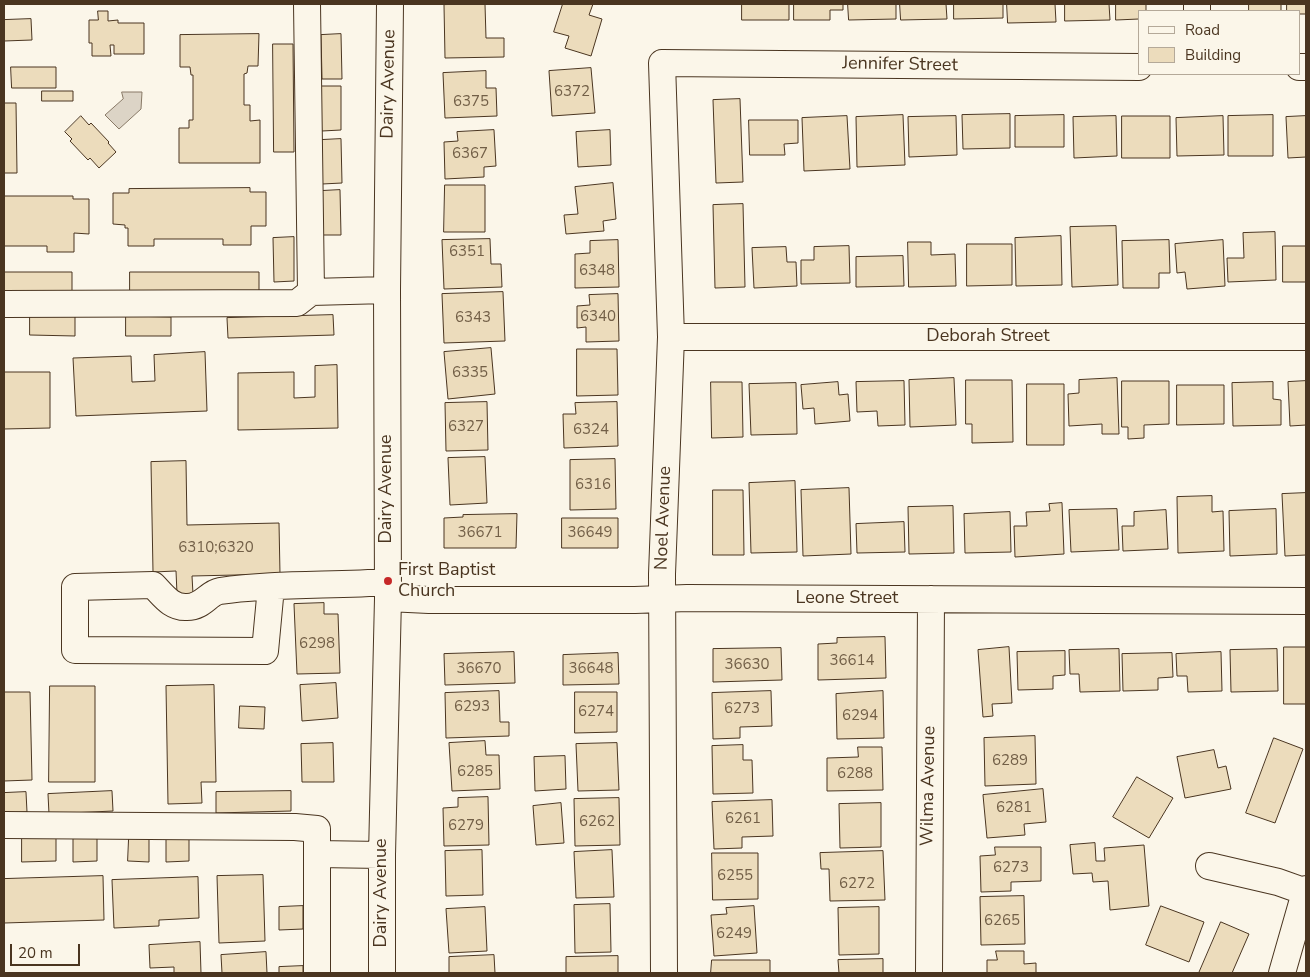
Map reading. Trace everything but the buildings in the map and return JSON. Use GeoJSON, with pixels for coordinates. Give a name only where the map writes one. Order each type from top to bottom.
{"type":"FeatureCollection","features":[{"type":"Feature","properties":{"kind":"street"},"geometry":{"type":"LineString","coordinates":[[307,4],[311,292]]}},
{"type":"Feature","properties":{"kind":"street","name":"Dairy Avenue"},"geometry":{"type":"LineString","coordinates":[[382,973],[382,855],[388,590],[387,290],[390,4]]}},
{"type":"Feature","properties":{"kind":"street","name":"Jennifer Street"},"geometry":{"type":"LineString","coordinates":[[662,63],[1138,67]]}},
{"type":"Feature","properties":{"kind":"street","name":"Noel Avenue"},"geometry":{"type":"LineString","coordinates":[[662,63],[671,337],[662,574],[664,973]]}},
{"type":"Feature","properties":{"kind":"street"},"geometry":{"type":"LineString","coordinates":[[4,304],[297,303],[311,292],[387,290]]}},
{"type":"Feature","properties":{"kind":"street","name":"Deborah Street"},"geometry":{"type":"LineString","coordinates":[[671,337],[1306,337]]}},
{"type":"Feature","properties":{"kind":"street","name":"Leone Street"},"geometry":{"type":"LineString","coordinates":[[271,587],[265,651],[75,650],[75,587],[153,585],[172,604],[186,608],[200,605],[217,592],[271,587],[388,590],[430,600],[635,600],[687,598],[1306,602]]}},
{"type":"Feature","properties":{"kind":"street","name":"Wilma Avenue"},"geometry":{"type":"LineString","coordinates":[[929,973],[931,599]]}},
{"type":"Feature","properties":{"kind":"street"},"geometry":{"type":"LineString","coordinates":[[4,824],[317,828],[317,973]]}},
{"type":"Feature","properties":{"kind":"street"},"geometry":{"type":"LineString","coordinates":[[316,854],[382,855]]}},
{"type":"Feature","properties":{"kind":"street"},"geometry":{"type":"LineString","coordinates":[[1209,866],[1278,882],[1306,891],[1282,973]]}},
{"type":"Feature","properties":{"kind":"shaded area"},"geometry":{"type":"Polygon","coordinates":[[[122,92],[142,92],[141,109],[119,129],[105,115],[123,99],[122,92]]]}},
{"type":"Feature","properties":{"kind":"place","name":"First Baptist Church"},"geometry":{"type":"Point","coordinates":[388,581]}}]}
